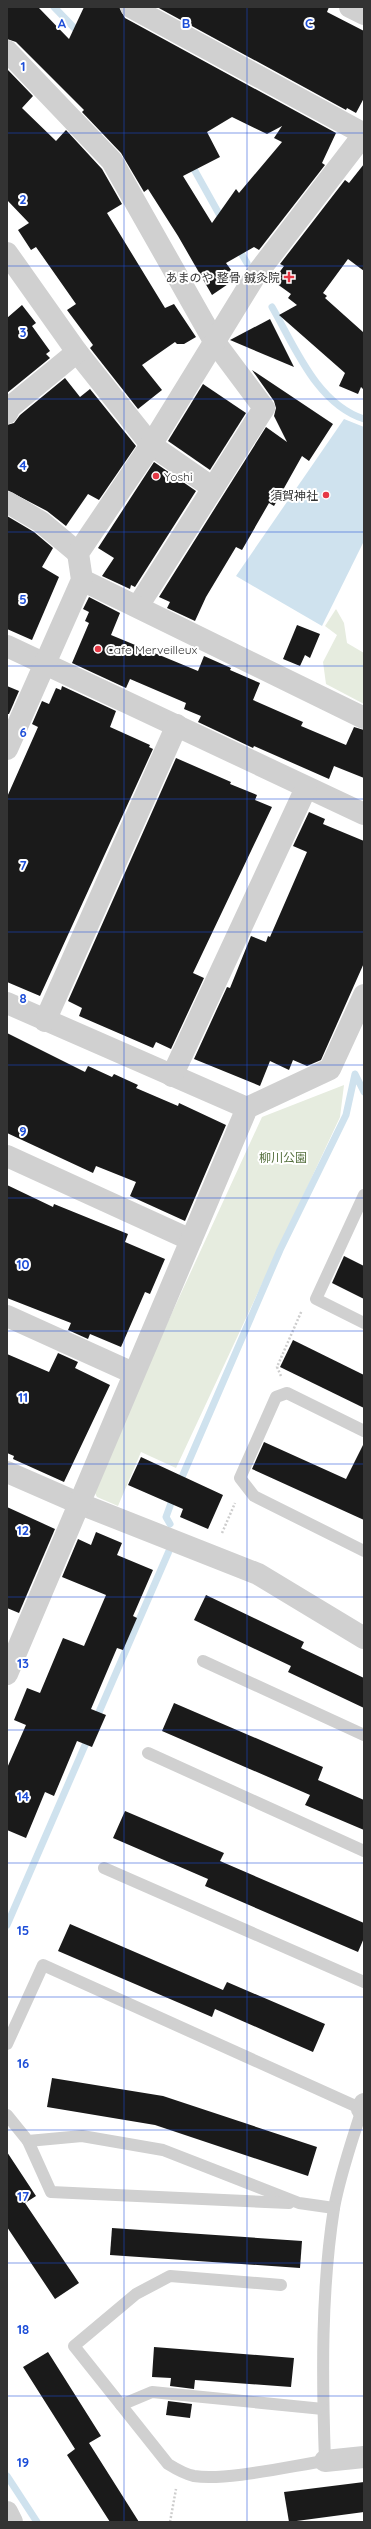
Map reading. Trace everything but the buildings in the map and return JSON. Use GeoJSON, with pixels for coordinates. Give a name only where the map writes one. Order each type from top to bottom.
{"type":"FeatureCollection","features":[{"type":"Feature","properties":{"kind":"street"},"geometry":{"type":"LineString","coordinates":[[78,553],[151,444],[255,276],[363,139],[131,7]]}},
{"type":"Feature","properties":{"kind":"street"},"geometry":{"type":"LineString","coordinates":[[350,7],[364,14]]}},
{"type":"Feature","properties":{"kind":"street"},"geometry":{"type":"LineString","coordinates":[[7,51],[112,161],[214,341],[264,408],[138,606]]}},
{"type":"Feature","properties":{"kind":"street"},"geometry":{"type":"LineString","coordinates":[[7,254],[76,352],[151,444],[213,488]]}},
{"type":"Feature","properties":{"kind":"street"},"geometry":{"type":"LineString","coordinates":[[7,413],[10,407],[76,352]]}},
{"type":"Feature","properties":{"kind":"street"},"geometry":{"type":"LineString","coordinates":[[7,502],[41,522],[78,553],[82,580],[47,664],[7,749]]}},
{"type":"Feature","properties":{"kind":"street"},"geometry":{"type":"LineString","coordinates":[[82,580],[138,606],[364,718]]}},
{"type":"Feature","properties":{"kind":"street"},"geometry":{"type":"LineString","coordinates":[[7,646],[364,814]]}},
{"type":"Feature","properties":{"kind":"street"},"geometry":{"type":"LineString","coordinates":[[45,1021],[177,725]]}},
{"type":"Feature","properties":{"kind":"street"},"geometry":{"type":"LineString","coordinates":[[172,1076],[306,788]]}},
{"type":"Feature","properties":{"kind":"street"},"geometry":{"type":"LineString","coordinates":[[7,1674],[78,1503],[247,1108],[330,1069],[364,995]]}},
{"type":"Feature","properties":{"kind":"street"},"geometry":{"type":"LineString","coordinates":[[7,1004],[247,1108]]}},
{"type":"Feature","properties":{"kind":"street"},"geometry":{"type":"LineString","coordinates":[[7,1156],[191,1240]]}},
{"type":"Feature","properties":{"kind":"street"},"geometry":{"type":"LineString","coordinates":[[7,1316],[133,1374]]}},
{"type":"Feature","properties":{"kind":"street"},"geometry":{"type":"LineString","coordinates":[[7,1472],[78,1503],[258,1574],[364,1638]]}},
{"type":"Feature","properties":{"kind":"street"},"geometry":{"type":"LineString","coordinates":[[326,2461],[364,2457]]}},
{"type":"Feature","properties":{"kind":"street"},"geometry":{"type":"LineString","coordinates":[[7,2512],[12,2522]]}},
{"type":"Feature","properties":{"kind":"lane"},"geometry":{"type":"LineString","coordinates":[[364,1195],[316,1299],[364,1323]]}},
{"type":"Feature","properties":{"kind":"lane"},"geometry":{"type":"LineString","coordinates":[[364,1431],[287,1393],[276,1397],[240,1478],[254,1496],[364,1551]]}},
{"type":"Feature","properties":{"kind":"lane"},"geometry":{"type":"LineString","coordinates":[[203,1661],[364,1736]]}},
{"type":"Feature","properties":{"kind":"lane"},"geometry":{"type":"LineString","coordinates":[[148,1753],[364,1851]]}},
{"type":"Feature","properties":{"kind":"lane"},"geometry":{"type":"LineString","coordinates":[[104,1868],[364,1982]]}},
{"type":"Feature","properties":{"kind":"lane"},"geometry":{"type":"LineString","coordinates":[[7,2044],[43,1965],[363,2107],[347,2157],[334,2208],[322,2360],[326,2461],[227,2475],[194,2476],[181,2472],[168,2464],[74,2346],[136,2294],[170,2276],[281,2285]]}},
{"type":"Feature","properties":{"kind":"lane"},"geometry":{"type":"LineString","coordinates":[[7,2115],[28,2141],[51,2192],[299,2203],[334,2208]]}},
{"type":"Feature","properties":{"kind":"lane"},"geometry":{"type":"LineString","coordinates":[[28,2141],[82,2136],[163,2150],[299,2203]]}},
{"type":"Feature","properties":{"kind":"lane"},"geometry":{"type":"LineString","coordinates":[[121,2405],[152,2392],[323,2409]]}},
{"type":"Feature","properties":{"kind":"path"},"geometry":{"type":"LineString","coordinates":[[287,1393],[277,1367],[304,1305],[316,1299]]}},
{"type":"Feature","properties":{"kind":"path"},"geometry":{"type":"LineString","coordinates":[[212,1556],[244,1483]]}},
{"type":"Feature","properties":{"kind":"path"},"geometry":{"type":"LineString","coordinates":[[170,2522],[173,2499],[181,2472]]}},
{"type":"Feature","properties":{"kind":"green space"},"geometry":{"type":"Polygon","coordinates":[[[336,609],[344,623],[347,643],[364,653],[364,704],[326,684],[323,662],[337,635],[325,626],[336,609]]]}},
{"type":"Feature","properties":{"kind":"green space","name":"柳川公園"},"geometry":{"type":"Polygon","coordinates":[[[344,1085],[340,1117],[176,1468],[141,1452],[118,1506],[97,1497],[92,1487],[262,1117],[344,1085]]]}},
{"type":"Feature","properties":{"kind":"water","name":"須賀神社"},"geometry":{"type":"Polygon","coordinates":[[[344,419],[364,427],[364,541],[322,626],[236,576],[344,419]]]}},
{"type":"Feature","properties":{"kind":"waterway"},"geometry":{"type":"LineString","coordinates":[[54,7],[81,35]]}},
{"type":"Feature","properties":{"kind":"waterway"},"geometry":{"type":"LineString","coordinates":[[190,162],[223,221]]}},
{"type":"Feature","properties":{"kind":"waterway"},"geometry":{"type":"LineString","coordinates":[[237,246],[247,263]]}},
{"type":"Feature","properties":{"kind":"waterway"},"geometry":{"type":"LineString","coordinates":[[272,307],[299,356],[320,388],[347,412],[364,419]]}},
{"type":"Feature","properties":{"kind":"waterway"},"geometry":{"type":"LineString","coordinates":[[179,1484],[280,1250],[346,1115],[355,1074],[364,1092]]}},
{"type":"Feature","properties":{"kind":"waterway"},"geometry":{"type":"LineString","coordinates":[[170,1524],[166,1517],[174,1495]]}},
{"type":"Feature","properties":{"kind":"waterway"},"geometry":{"type":"LineString","coordinates":[[96,1719],[169,1551]]}},
{"type":"Feature","properties":{"kind":"waterway"},"geometry":{"type":"LineString","coordinates":[[7,1925],[89,1736]]}},
{"type":"Feature","properties":{"kind":"waterway"},"geometry":{"type":"LineString","coordinates":[[7,2476],[37,2522]]}},
{"type":"Feature","properties":{"kind":"place","name":"あまのや 整骨 鍼灸院"},"geometry":{"type":"Point","coordinates":[289,277]}},
{"type":"Feature","properties":{"kind":"place","name":"Yoshi"},"geometry":{"type":"Point","coordinates":[156,476]}},
{"type":"Feature","properties":{"kind":"place","name":"須賀神社"},"geometry":{"type":"Point","coordinates":[326,495]}},
{"type":"Feature","properties":{"kind":"place","name":"Cafe Merveilleux"},"geometry":{"type":"Point","coordinates":[98,649]}}]}
